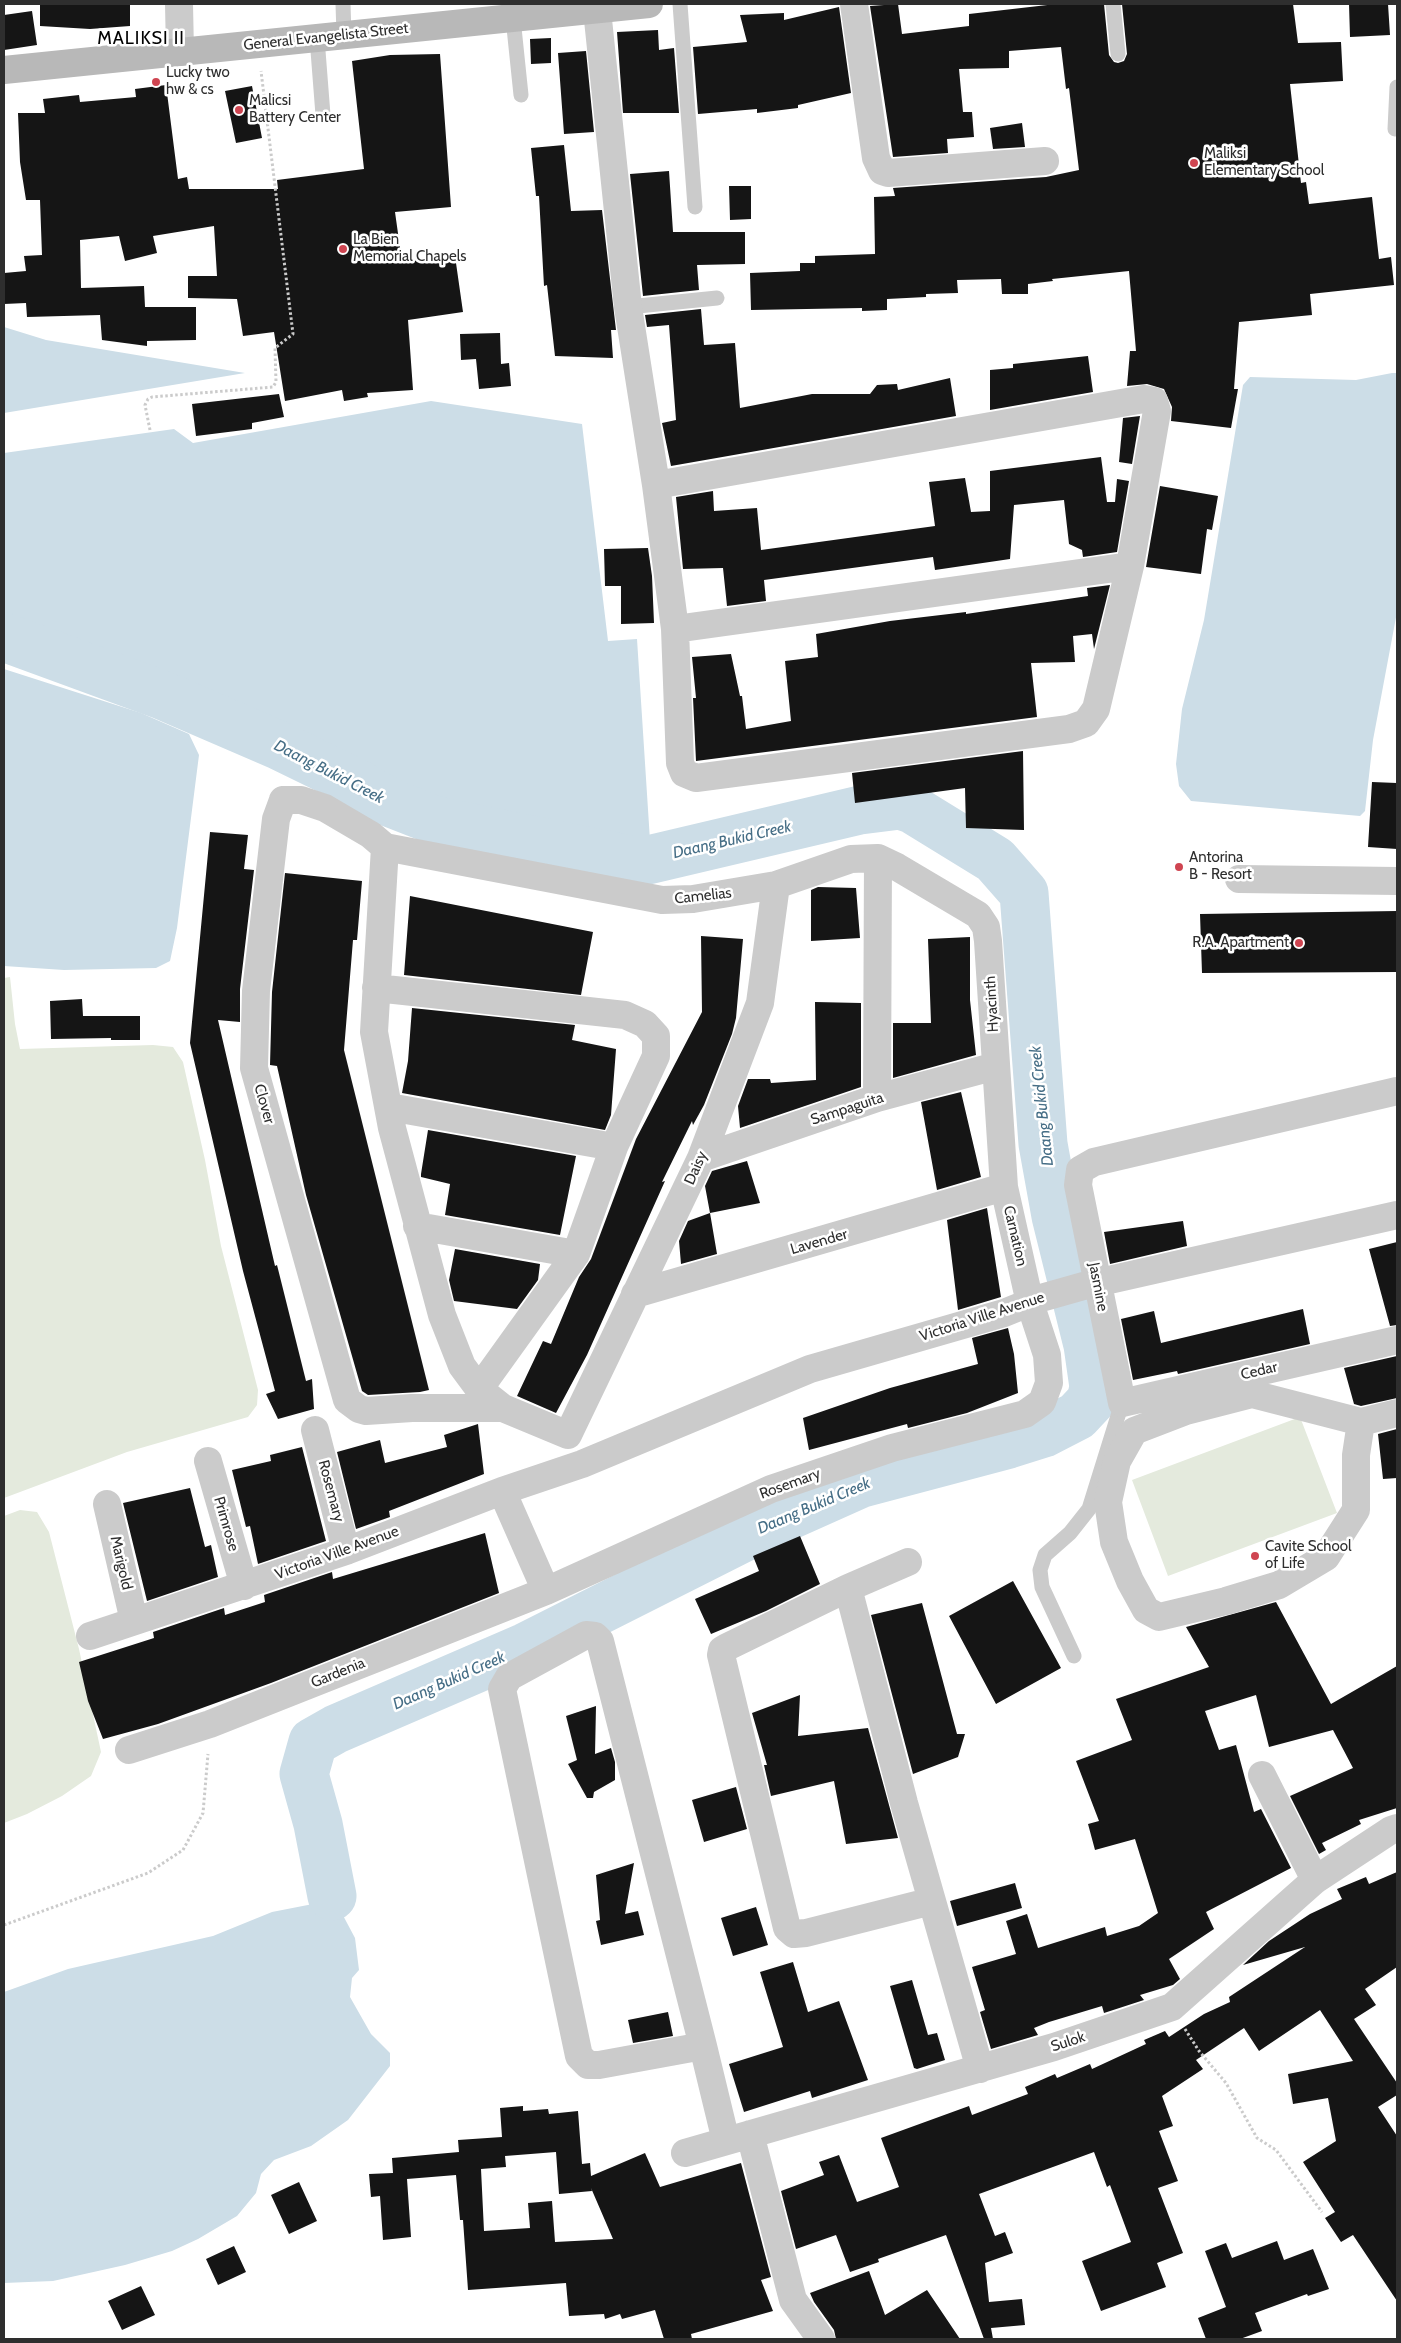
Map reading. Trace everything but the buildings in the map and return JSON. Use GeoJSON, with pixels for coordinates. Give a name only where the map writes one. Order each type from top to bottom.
{"type":"FeatureCollection","features":[{"type":"Feature","properties":{"kind":"main road","name":"General Evangelista Street"},"geometry":{"type":"LineString","coordinates":[[4,70],[649,4]]}},
{"type":"Feature","properties":{"kind":"street"},"geometry":{"type":"LineString","coordinates":[[179,4],[180,52]]}},
{"type":"Feature","properties":{"kind":"street"},"geometry":{"type":"LineString","coordinates":[[854,4],[876,158],[882,171],[888,173],[1045,161]]}},
{"type":"Feature","properties":{"kind":"street"},"geometry":{"type":"LineString","coordinates":[[598,10],[628,307],[656,485],[675,629],[680,763],[684,774],[696,778],[1069,729],[1086,723],[1096,709],[1130,566],[1157,411],[1154,401],[1144,398],[656,485]]}},
{"type":"Feature","properties":{"kind":"street"},"geometry":{"type":"LineString","coordinates":[[675,629],[1130,566]]}},
{"type":"Feature","properties":{"kind":"street","name":"Clover"},"geometry":{"type":"LineString","coordinates":[[385,847],[370,835],[324,808],[301,800],[283,800],[276,819],[256,991],[254,1068],[347,1400],[359,1409],[366,1411],[412,1408],[503,1408]]}},
{"type":"Feature","properties":{"kind":"street"},"geometry":{"type":"LineString","coordinates":[[385,847],[374,1032],[416,1226],[442,1315],[462,1366],[479,1389],[503,1408],[568,1435],[582,1464]]}},
{"type":"Feature","properties":{"kind":"street","name":"Camelias"},"geometry":{"type":"LineString","coordinates":[[385,847],[662,900],[693,899],[776,885],[851,859],[878,858],[897,866],[978,915],[986,927],[988,941]]}},
{"type":"Feature","properties":{"kind":"street"},"geometry":{"type":"LineString","coordinates":[[878,858],[878,1098]]}},
{"type":"Feature","properties":{"kind":"street"},"geometry":{"type":"LineString","coordinates":[[1239,879],[1397,881]]}},
{"type":"Feature","properties":{"kind":"street","name":"Daisy"},"geometry":{"type":"LineString","coordinates":[[568,1435],[701,1158],[760,1003],[776,885]]}},
{"type":"Feature","properties":{"kind":"street","name":"Hyacinth"},"geometry":{"type":"LineString","coordinates":[[988,941],[996,1066]]}},
{"type":"Feature","properties":{"kind":"street"},"geometry":{"type":"LineString","coordinates":[[376,988],[625,1014],[645,1024],[656,1036],[656,1056],[614,1147],[576,1254],[479,1389]]}},
{"type":"Feature","properties":{"kind":"street","name":"Sampaguita"},"geometry":{"type":"LineString","coordinates":[[701,1158],[878,1098],[996,1066]]}},
{"type":"Feature","properties":{"kind":"street","name":"Carnation"},"geometry":{"type":"LineString","coordinates":[[996,1066],[1004,1188],[1035,1300],[1047,1355],[1049,1383],[1042,1402]]}},
{"type":"Feature","properties":{"kind":"street","name":"Jasmine"},"geometry":{"type":"LineString","coordinates":[[1122,1403],[1092,1284],[1078,1185],[1080,1170],[1094,1162],[1397,1091]]}},
{"type":"Feature","properties":{"kind":"street"},"geometry":{"type":"LineString","coordinates":[[389,1107],[614,1147]]}},
{"type":"Feature","properties":{"kind":"street","name":"Lavender"},"geometry":{"type":"LineString","coordinates":[[635,1294],[1004,1188]]}},
{"type":"Feature","properties":{"kind":"street","name":"Victoria Ville Avenue"},"geometry":{"type":"LineString","coordinates":[[90,1636],[346,1551],[502,1491],[582,1464],[810,1369],[1004,1313],[1035,1300],[1092,1284],[1397,1215]]}},
{"type":"Feature","properties":{"kind":"street"},"geometry":{"type":"LineString","coordinates":[[416,1226],[576,1254]]}},
{"type":"Feature","properties":{"kind":"street","name":"Cedar"},"geometry":{"type":"LineString","coordinates":[[1122,1403],[1397,1340]]}},
{"type":"Feature","properties":{"kind":"street"},"geometry":{"type":"LineString","coordinates":[[1361,1422],[1356,1455],[1356,1510],[1326,1557],[1279,1585],[1226,1601],[1159,1617],[1146,1610],[1130,1581],[1114,1542],[1108,1502],[1117,1461],[1134,1431],[1186,1411],[1252,1394],[1361,1422],[1397,1413]]}},
{"type":"Feature","properties":{"kind":"street","name":"Rosemary"},"geometry":{"type":"LineString","coordinates":[[546,1590],[771,1489],[892,1448],[1025,1414],[1042,1402]]}},
{"type":"Feature","properties":{"kind":"street","name":"Rosemary"},"geometry":{"type":"LineString","coordinates":[[315,1430],[346,1551]]}},
{"type":"Feature","properties":{"kind":"street","name":"Primrose"},"geometry":{"type":"LineString","coordinates":[[208,1461],[244,1586]]}},
{"type":"Feature","properties":{"kind":"street"},"geometry":{"type":"LineString","coordinates":[[502,1491],[546,1590]]}},
{"type":"Feature","properties":{"kind":"street","name":"Marigold"},"geometry":{"type":"LineString","coordinates":[[107,1504],[134,1621]]}},
{"type":"Feature","properties":{"kind":"street"},"geometry":{"type":"LineString","coordinates":[[908,1562],[848,1588],[727,1647],[722,1650],[721,1656],[787,1928],[794,1934],[806,1933],[932,1902]]}},
{"type":"Feature","properties":{"kind":"street"},"geometry":{"type":"LineString","coordinates":[[848,1588],[932,1902],[980,2068]]}},
{"type":"Feature","properties":{"kind":"street","name":"Gardenia"},"geometry":{"type":"LineString","coordinates":[[129,1750],[210,1724],[546,1590]]}},
{"type":"Feature","properties":{"kind":"street"},"geometry":{"type":"LineString","coordinates":[[703,2046],[599,2065],[588,2065],[579,2056],[502,1689],[509,1677],[586,1636],[595,1636],[600,1641],[703,2046],[738,2138],[793,2300],[822,2339]]}},
{"type":"Feature","properties":{"kind":"street"},"geometry":{"type":"LineString","coordinates":[[1262,1775],[1315,1880]]}},
{"type":"Feature","properties":{"kind":"street","name":"Sulok"},"geometry":{"type":"LineString","coordinates":[[685,2153],[1054,2047],[1172,2007],[1315,1880],[1397,1828]]}},
{"type":"Feature","properties":{"kind":"lane"},"geometry":{"type":"LineString","coordinates":[[323,115],[331,37],[343,4]]}},
{"type":"Feature","properties":{"kind":"lane"},"geometry":{"type":"LineString","coordinates":[[680,4],[695,206]]}},
{"type":"Feature","properties":{"kind":"lane"},"geometry":{"type":"LineString","coordinates":[[1113,4],[1118,54]]}},
{"type":"Feature","properties":{"kind":"lane"},"geometry":{"type":"LineString","coordinates":[[512,18],[521,95]]}},
{"type":"Feature","properties":{"kind":"lane"},"geometry":{"type":"LineString","coordinates":[[1395,129],[1397,86]]}},
{"type":"Feature","properties":{"kind":"lane"},"geometry":{"type":"LineString","coordinates":[[628,307],[717,298]]}},
{"type":"Feature","properties":{"kind":"lane"},"geometry":{"type":"LineString","coordinates":[[1074,1656],[1042,1587],[1040,1570],[1045,1555],[1070,1533],[1089,1509],[1122,1403]]}},
{"type":"Feature","properties":{"kind":"path"},"geometry":{"type":"LineString","coordinates":[[150,430],[145,405],[148,399],[152,397],[273,387],[276,382],[276,348],[293,334],[275,168],[258,44]]}},
{"type":"Feature","properties":{"kind":"path"},"geometry":{"type":"LineString","coordinates":[[4,1925],[148,1873],[182,1850],[203,1813],[210,1724]]}},
{"type":"Feature","properties":{"kind":"path"},"geometry":{"type":"LineString","coordinates":[[1172,2007],[1200,2051],[1226,2083],[1257,2138],[1276,2150],[1322,2212]]}},
{"type":"Feature","properties":{"kind":"shaded area"},"geometry":{"type":"Polygon","coordinates":[[[4,327],[46,340],[245,373],[4,413],[4,327]]]}},
{"type":"Feature","properties":{"kind":"shaded area"},"geometry":{"type":"Polygon","coordinates":[[[1397,373],[1397,612],[1373,740],[1365,811],[1360,816],[1191,801],[1179,786],[1176,764],[1182,709],[1204,620],[1243,385],[1250,377],[1356,380],[1397,373]]]}},
{"type":"Feature","properties":{"kind":"shaded area"},"geometry":{"type":"Polygon","coordinates":[[[431,401],[582,424],[608,641],[637,639],[651,856],[395,799],[243,709],[4,618],[4,453],[174,429],[193,443],[431,401]]]}},
{"type":"Feature","properties":{"kind":"shaded area"},"geometry":{"type":"Polygon","coordinates":[[[4,669],[141,713],[189,734],[199,755],[177,928],[170,961],[156,968],[64,970],[4,966],[4,669]]]}},
{"type":"Feature","properties":{"kind":"shaded area"},"geometry":{"type":"Polygon","coordinates":[[[10,977],[15,1024],[20,1049],[153,1045],[173,1047],[183,1062],[205,1160],[221,1246],[258,1390],[257,1405],[248,1417],[127,1452],[4,1498],[4,978],[10,977]]]}},
{"type":"Feature","properties":{"kind":"shaded area"},"geometry":{"type":"Polygon","coordinates":[[[1300,1417],[1337,1513],[1168,1576],[1132,1480],[1300,1417]]]}},
{"type":"Feature","properties":{"kind":"shaded area"},"geometry":{"type":"Polygon","coordinates":[[[20,1510],[37,1512],[49,1532],[79,1649],[101,1752],[91,1776],[62,1796],[27,1814],[4,1823],[4,1516],[20,1510]]]}},
{"type":"Feature","properties":{"kind":"shaded area"},"geometry":{"type":"Polygon","coordinates":[[[318,1903],[338,1906],[355,1938],[359,1970],[352,1978],[350,1997],[371,2034],[390,2053],[390,2066],[348,2120],[311,2146],[274,2160],[261,2174],[256,2193],[237,2216],[198,2239],[172,2251],[125,2265],[53,2281],[4,2283],[4,1992],[68,1969],[213,1936],[272,1912],[318,1903]]]}},
{"type":"Feature","properties":{"kind":"waterway","name":"Daang Bukid Creek"},"geometry":{"type":"LineString","coordinates":[[4,637],[162,695],[278,745],[358,784],[391,803],[437,821],[631,860],[648,860],[860,810],[900,805],[912,809],[995,860],[1024,893],[1043,1144],[1056,1216],[1088,1345],[1094,1387],[1091,1401],[1077,1416],[1044,1433],[862,1483],[768,1525],[526,1647],[336,1729],[313,1742],[304,1774],[318,1824],[332,1896]]}},
{"type":"Feature","properties":{"kind":"place","name":"Lucky two hw & cs"},"geometry":{"type":"Point","coordinates":[156,82]}},
{"type":"Feature","properties":{"kind":"place","name":"Malicsi Battery Center"},"geometry":{"type":"Point","coordinates":[239,110]}},
{"type":"Feature","properties":{"kind":"place","name":"Maliksi Elementary School"},"geometry":{"type":"Point","coordinates":[1194,163]}},
{"type":"Feature","properties":{"kind":"place","name":"La Bien Memorial Chapels"},"geometry":{"type":"Point","coordinates":[343,249]}},
{"type":"Feature","properties":{"kind":"place","name":"Antorina B - Resort"},"geometry":{"type":"Point","coordinates":[1179,867]}},
{"type":"Feature","properties":{"kind":"place","name":"R.A. Apartment"},"geometry":{"type":"Point","coordinates":[1299,943]}},
{"type":"Feature","properties":{"kind":"place","name":"Cavite School of Life"},"geometry":{"type":"Point","coordinates":[1255,1556]}},
{"type":"Feature","properties":{"kind":"district","name":"MALIKSI II"},"geometry":{"type":"Point","coordinates":[141,39]}}]}
